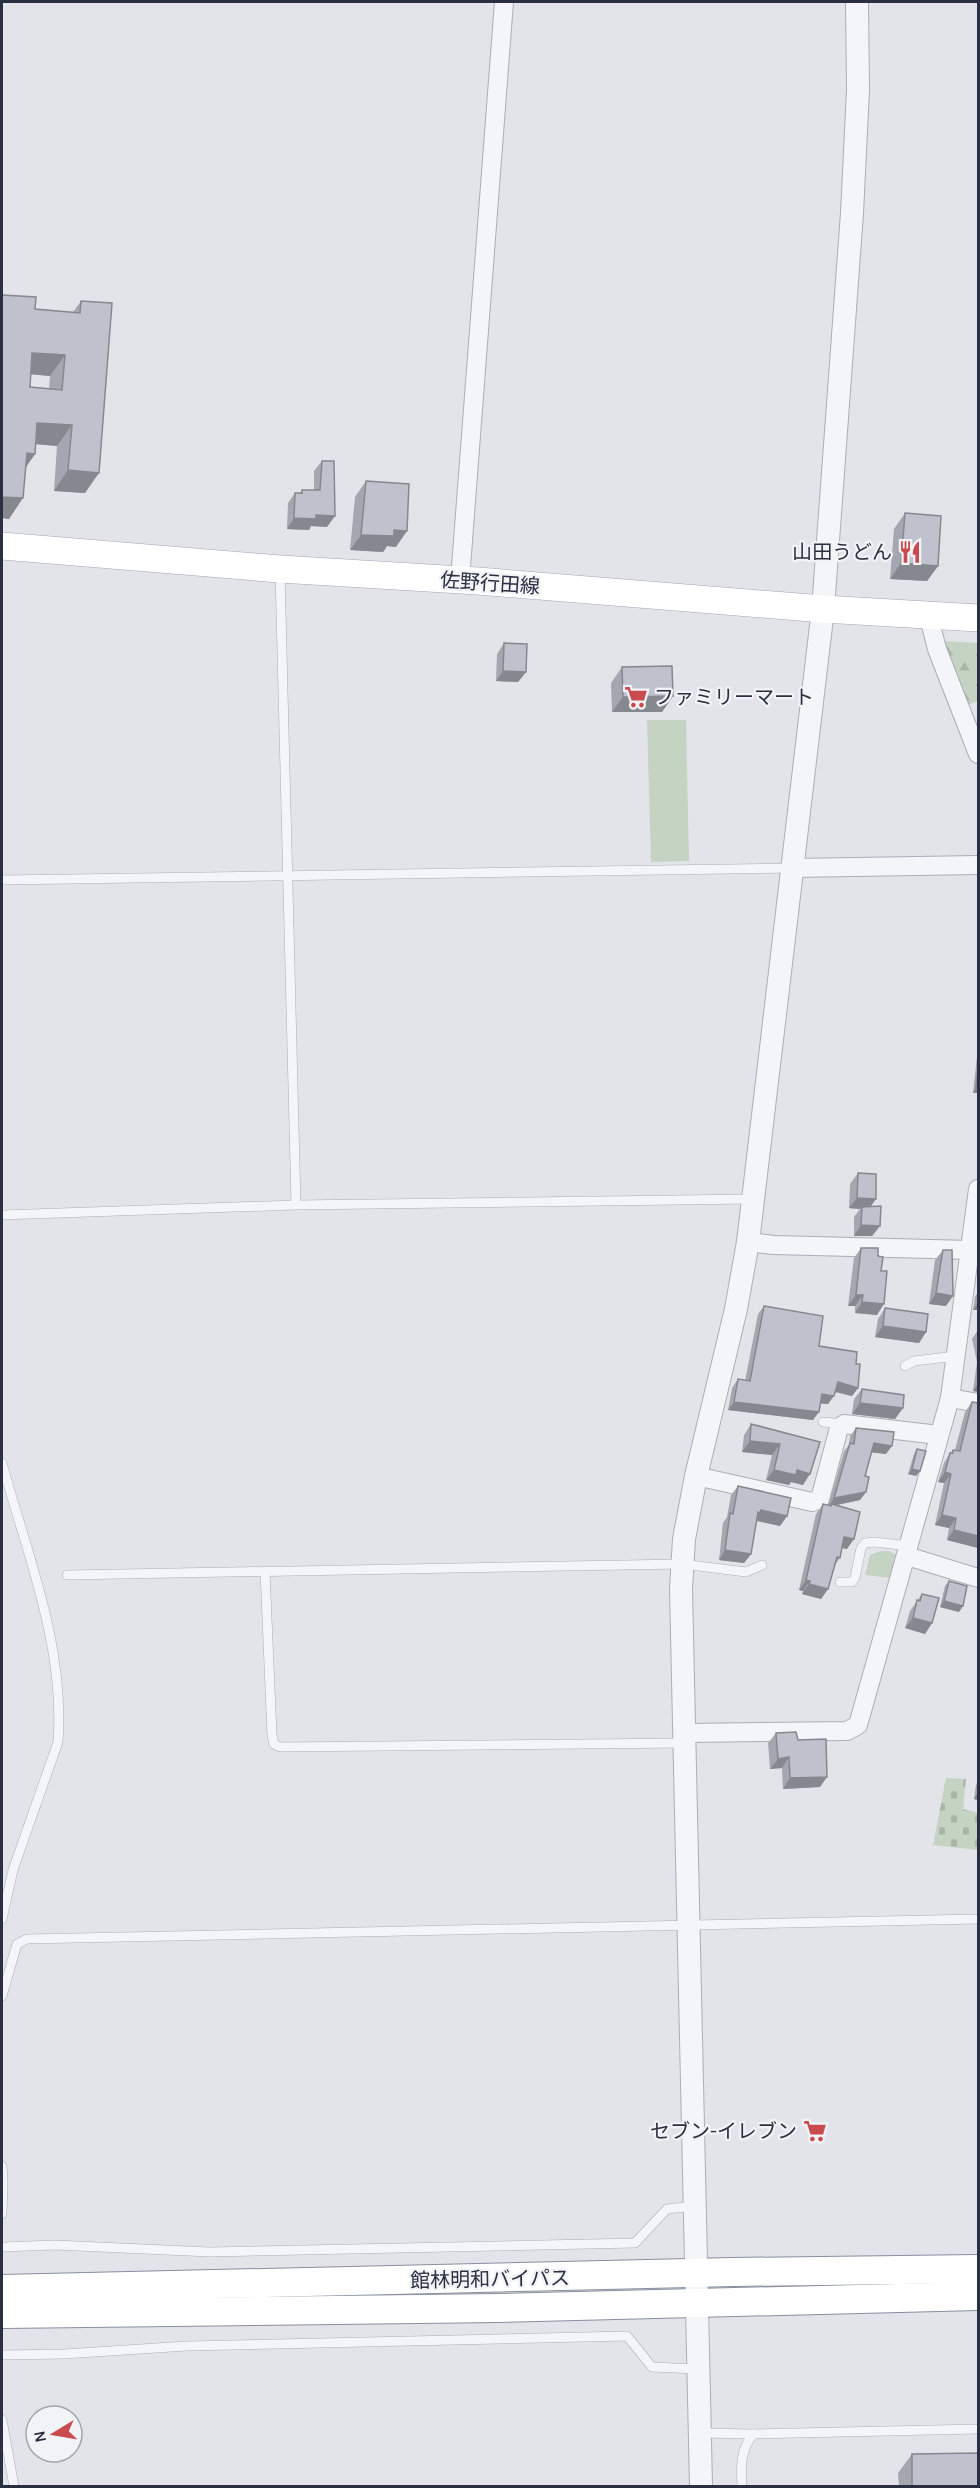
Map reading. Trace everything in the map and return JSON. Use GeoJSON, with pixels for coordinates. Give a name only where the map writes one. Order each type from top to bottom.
{"type":"FeatureCollection","features":[{"type":"Feature","properties":{"kind":"highway","name":"館林明和バイパス"},"geometry":{"type":"LineString","coordinates":[[2,2289],[978,2269]]}},
{"type":"Feature","properties":{"kind":"highway","name":"館林明和バイパス"},"geometry":{"type":"LineString","coordinates":[[2,2314],[499,2308],[978,2296]]}},
{"type":"Feature","properties":{"kind":"main road","name":"佐野行田線"},"geometry":{"type":"LineString","coordinates":[[2,546],[280,569],[460,580],[824,609],[978,618]]}},
{"type":"Feature","properties":{"kind":"street"},"geometry":{"type":"LineString","coordinates":[[460,580],[504,2]]}},
{"type":"Feature","properties":{"kind":"street"},"geometry":{"type":"LineString","coordinates":[[702,2487],[688,1924],[682,1564],[684,1539],[696,1476],[736,1308],[748,1242],[824,609],[852,213],[858,90],[857,2]]}},
{"type":"Feature","properties":{"kind":"street"},"geometry":{"type":"LineString","coordinates":[[928,614],[937,649],[978,754]]}},
{"type":"Feature","properties":{"kind":"street"},"geometry":{"type":"LineString","coordinates":[[793,868],[978,865]]}},
{"type":"Feature","properties":{"kind":"street"},"geometry":{"type":"LineString","coordinates":[[685,1738],[847,1731],[858,1725],[950,1398],[978,1189]]}},
{"type":"Feature","properties":{"kind":"street"},"geometry":{"type":"LineString","coordinates":[[748,1242],[774,1245],[970,1250]]}},
{"type":"Feature","properties":{"kind":"street"},"geometry":{"type":"LineString","coordinates":[[950,1398],[978,1403]]}},
{"type":"Feature","properties":{"kind":"street"},"geometry":{"type":"LineString","coordinates":[[696,1476],[812,1502],[820,1499],[838,1428],[844,1424],[939,1435]]}},
{"type":"Feature","properties":{"kind":"street"},"geometry":{"type":"LineString","coordinates":[[908,1551],[978,1578]]}},
{"type":"Feature","properties":{"kind":"lane"},"geometry":{"type":"LineString","coordinates":[[280,569],[290,876],[296,1205]]}},
{"type":"Feature","properties":{"kind":"lane"},"geometry":{"type":"LineString","coordinates":[[2,880],[793,868]]}},
{"type":"Feature","properties":{"kind":"lane"},"geometry":{"type":"LineString","coordinates":[[2,1215],[296,1205],[753,1199]]}},
{"type":"Feature","properties":{"kind":"lane"},"geometry":{"type":"LineString","coordinates":[[905,1366],[914,1361],[956,1356]]}},
{"type":"Feature","properties":{"kind":"lane"},"geometry":{"type":"LineString","coordinates":[[823,1422],[844,1424]]}},
{"type":"Feature","properties":{"kind":"lane"},"geometry":{"type":"LineString","coordinates":[[2,1463],[39,1587],[51,1640],[60,1720],[58,1742],[13,1870],[2,1919]]}},
{"type":"Feature","properties":{"kind":"lane"},"geometry":{"type":"LineString","coordinates":[[840,1582],[852,1582],[855,1578],[861,1548],[865,1543],[874,1542],[908,1551]]}},
{"type":"Feature","properties":{"kind":"lane"},"geometry":{"type":"LineString","coordinates":[[67,1575],[682,1564],[746,1572],[762,1565]]}},
{"type":"Feature","properties":{"kind":"lane"},"geometry":{"type":"LineString","coordinates":[[265,1571],[272,1735],[274,1744],[280,1747],[685,1738]]}},
{"type":"Feature","properties":{"kind":"lane"},"geometry":{"type":"LineString","coordinates":[[2,1996],[16,1944],[27,1939],[978,1919]]}},
{"type":"Feature","properties":{"kind":"lane"},"geometry":{"type":"LineString","coordinates":[[2,2166],[2,2214]]}},
{"type":"Feature","properties":{"kind":"lane"},"geometry":{"type":"LineString","coordinates":[[2,2247],[55,2245],[210,2252],[635,2243],[667,2210],[696,2206]]}},
{"type":"Feature","properties":{"kind":"lane"},"geometry":{"type":"LineString","coordinates":[[2,2355],[64,2354],[187,2346],[627,2336],[652,2367],[699,2369]]}},
{"type":"Feature","properties":{"kind":"lane"},"geometry":{"type":"LineString","coordinates":[[2,2420],[14,2487]]}},
{"type":"Feature","properties":{"kind":"lane"},"geometry":{"type":"LineString","coordinates":[[700,2433],[753,2434],[978,2428]]}},
{"type":"Feature","properties":{"kind":"lane"},"geometry":{"type":"LineString","coordinates":[[742,2487],[741,2456],[745,2444],[753,2434]]}},
{"type":"Feature","properties":{"kind":"green space"},"geometry":{"type":"Polygon","coordinates":[[[942,641],[978,643],[978,701],[967,705],[942,641]]]}},
{"type":"Feature","properties":{"kind":"green space"},"geometry":{"type":"Polygon","coordinates":[[[647,720],[686,720],[689,861],[651,862],[647,720]]]}},
{"type":"Feature","properties":{"kind":"green space"},"geometry":{"type":"Polygon","coordinates":[[[889,1551],[896,1555],[891,1578],[865,1575],[870,1555],[889,1551]]]}},
{"type":"Feature","properties":{"kind":"green space"},"geometry":{"type":"Polygon","coordinates":[[[946,1778],[966,1779],[963,1809],[978,1813],[978,1850],[933,1845],[946,1778]]]}},
{"type":"Feature","properties":{"kind":"building"},"geometry":{"type":"Polygon","coordinates":[[[2,295],[36,297],[35,309],[80,313],[81,301],[112,303],[99,473],[68,470],[72,425],[37,423],[35,454],[27,453],[23,498],[2,497],[2,295]],[[32,353],[30,387],[62,390],[65,355],[32,353]]]}},
{"type":"Feature","properties":{"kind":"building"},"geometry":{"type":"Polygon","coordinates":[[[322,461],[334,461],[335,516],[316,515],[316,519],[294,518],[295,493],[302,493],[302,490],[320,490],[322,461]]]}},
{"type":"Feature","properties":{"kind":"building"},"geometry":{"type":"Polygon","coordinates":[[[366,481],[409,484],[407,531],[394,530],[394,536],[361,535],[366,481]]]}},
{"type":"Feature","properties":{"kind":"building"},"geometry":{"type":"Polygon","coordinates":[[[905,513],[941,516],[938,566],[901,563],[905,513]]]}},
{"type":"Feature","properties":{"kind":"building"},"geometry":{"type":"Polygon","coordinates":[[[504,643],[527,644],[526,672],[503,671],[504,643]]]}},
{"type":"Feature","properties":{"kind":"building"},"geometry":{"type":"Polygon","coordinates":[[[672,666],[673,696],[623,697],[622,667],[672,666]]]}},
{"type":"Feature","properties":{"kind":"building"},"geometry":{"type":"Polygon","coordinates":[[[858,1173],[876,1174],[876,1199],[857,1198],[858,1173]]]}},
{"type":"Feature","properties":{"kind":"building"},"geometry":{"type":"Polygon","coordinates":[[[881,1206],[880,1226],[861,1225],[862,1207],[881,1206]]]}},
{"type":"Feature","properties":{"kind":"building"},"geometry":{"type":"Polygon","coordinates":[[[861,1248],[878,1248],[878,1256],[883,1257],[881,1271],[887,1271],[884,1304],[862,1302],[863,1295],[856,1295],[861,1248]]]}},
{"type":"Feature","properties":{"kind":"building"},"geometry":{"type":"Polygon","coordinates":[[[943,1250],[952,1250],[953,1296],[936,1293],[943,1250]]]}},
{"type":"Feature","properties":{"kind":"building"},"geometry":{"type":"Polygon","coordinates":[[[764,1306],[823,1316],[819,1346],[857,1352],[856,1364],[860,1364],[858,1388],[838,1382],[834,1396],[822,1394],[819,1412],[734,1402],[738,1379],[750,1381],[764,1306]]]}},
{"type":"Feature","properties":{"kind":"building"},"geometry":{"type":"Polygon","coordinates":[[[885,1308],[928,1314],[926,1332],[883,1326],[885,1308]]]}},
{"type":"Feature","properties":{"kind":"building"},"geometry":{"type":"Polygon","coordinates":[[[862,1389],[904,1395],[903,1408],[860,1403],[862,1389]]]}},
{"type":"Feature","properties":{"kind":"building"},"geometry":{"type":"Polygon","coordinates":[[[972,1402],[978,1403],[978,1536],[954,1530],[956,1518],[942,1515],[951,1474],[945,1472],[950,1453],[953,1453],[953,1450],[960,1451],[972,1402]]]}},
{"type":"Feature","properties":{"kind":"building"},"geometry":{"type":"Polygon","coordinates":[[[751,1424],[820,1442],[810,1474],[797,1470],[796,1475],[774,1470],[780,1444],[750,1441],[751,1424]]]}},
{"type":"Feature","properties":{"kind":"building"},"geometry":{"type":"Polygon","coordinates":[[[856,1428],[894,1432],[892,1446],[874,1443],[865,1476],[869,1477],[866,1492],[834,1498],[850,1443],[854,1444],[856,1428]]]}},
{"type":"Feature","properties":{"kind":"building"},"geometry":{"type":"Polygon","coordinates":[[[917,1449],[926,1451],[920,1471],[912,1469],[917,1449]]]}},
{"type":"Feature","properties":{"kind":"building"},"geometry":{"type":"Polygon","coordinates":[[[738,1486],[791,1498],[787,1516],[761,1510],[760,1513],[758,1512],[751,1554],[725,1550],[730,1513],[733,1514],[738,1486]]]}},
{"type":"Feature","properties":{"kind":"building"},"geometry":{"type":"Polygon","coordinates":[[[823,1504],[831,1506],[832,1504],[860,1512],[854,1539],[844,1537],[840,1558],[837,1557],[828,1589],[809,1584],[810,1581],[806,1580],[823,1504]]]}},
{"type":"Feature","properties":{"kind":"building"},"geometry":{"type":"Polygon","coordinates":[[[949,1581],[967,1586],[963,1606],[944,1601],[949,1581]]]}},
{"type":"Feature","properties":{"kind":"building"},"geometry":{"type":"Polygon","coordinates":[[[922,1594],[939,1598],[932,1623],[913,1618],[917,1600],[920,1601],[922,1594]]]}},
{"type":"Feature","properties":{"kind":"building"},"geometry":{"type":"Polygon","coordinates":[[[796,1732],[798,1740],[826,1739],[827,1777],[790,1778],[789,1757],[778,1759],[776,1733],[796,1732]]]}},
{"type":"Feature","properties":{"kind":"building"},"geometry":{"type":"Polygon","coordinates":[[[978,2453],[978,2487],[912,2487],[912,2454],[978,2453]]]}},
{"type":"Feature","properties":{"kind":"place","name":"山田うどん"},"geometry":{"type":"Point","coordinates":[910,552]}},
{"type":"Feature","properties":{"kind":"place","name":"ファミリーマート"},"geometry":{"type":"Point","coordinates":[636,697]}},
{"type":"Feature","properties":{"kind":"place","name":"セブン-イレブン"},"geometry":{"type":"Point","coordinates":[815,2131]}}]}
